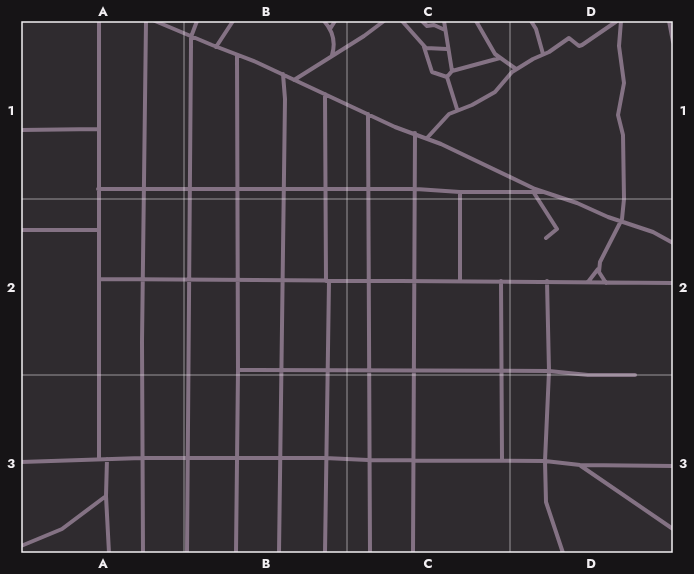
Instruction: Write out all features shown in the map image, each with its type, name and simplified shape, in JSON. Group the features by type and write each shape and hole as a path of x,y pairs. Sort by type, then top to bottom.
{"street":[{"path":"98,459 99,21"},
{"path":"143,553 142,458 146,21"},
{"path":"155,21 283,74 395,127 427,138 544,192 577,203 620,222 657,234 673,244"},
{"path":"187,553 191,37 197,21"},
{"path":"216,47 233,21"},
{"path":"324,21 330,29 335,42 332,56"},
{"path":"330,29 335,21"},
{"path":"294,80 383,21"},
{"path":"402,21 429,50 447,49"},
{"path":"422,21 427,26 434,25 445,30"},
{"path":"444,21 447,49 452,71"},
{"path":"476,21 488,45 495,54 516,69"},
{"path":"531,21 536,29 543,54"},
{"path":"427,138 448,114 457,109 472,105 495,92 508,75 533,58 543,54 569,38 580,46 617,21"},
{"path":"588,282 598,269 601,259 620,222 624,199 623,135 618,115 624,84 619,46 622,21"},
{"path":"668,21 673,42"},
{"path":"424,46 432,72 447,77"},
{"path":"236,553 238,458 237,55"},
{"path":"447,77 452,71 501,58"},
{"path":"279,553 281,459 282,190 285,99 283,74"},
{"path":"447,77 457,109"},
{"path":"325,94 328,371 325,553"},
{"path":"368,114 370,281 368,460 370,553"},
{"path":"21,130 99,129"},
{"path":"413,553 415,459 415,133"},
{"path":"98,189 416,189 460,192 544,192"},
{"path":"460,192 460,281"},
{"path":"534,193 557,229 546,238"},
{"path":"21,230 98,230"},
{"path":"598,269 606,283"},
{"path":"99,279 282,279 327,281 547,281 673,283"},
{"path":"501,281 502,460"},
{"path":"547,281 549,371 545,461 546,502 562,553"},
{"path":"238,370 370,372 549,371 588,375 635,375"},
{"path":"21,462 187,457 281,459 326,458 368,460 502,460 545,461 580,465 673,466"},
{"path":"107,459 106,496 109,553"},
{"path":"580,465 673,529"},
{"path":"21,546 62,529 106,496"}]}
